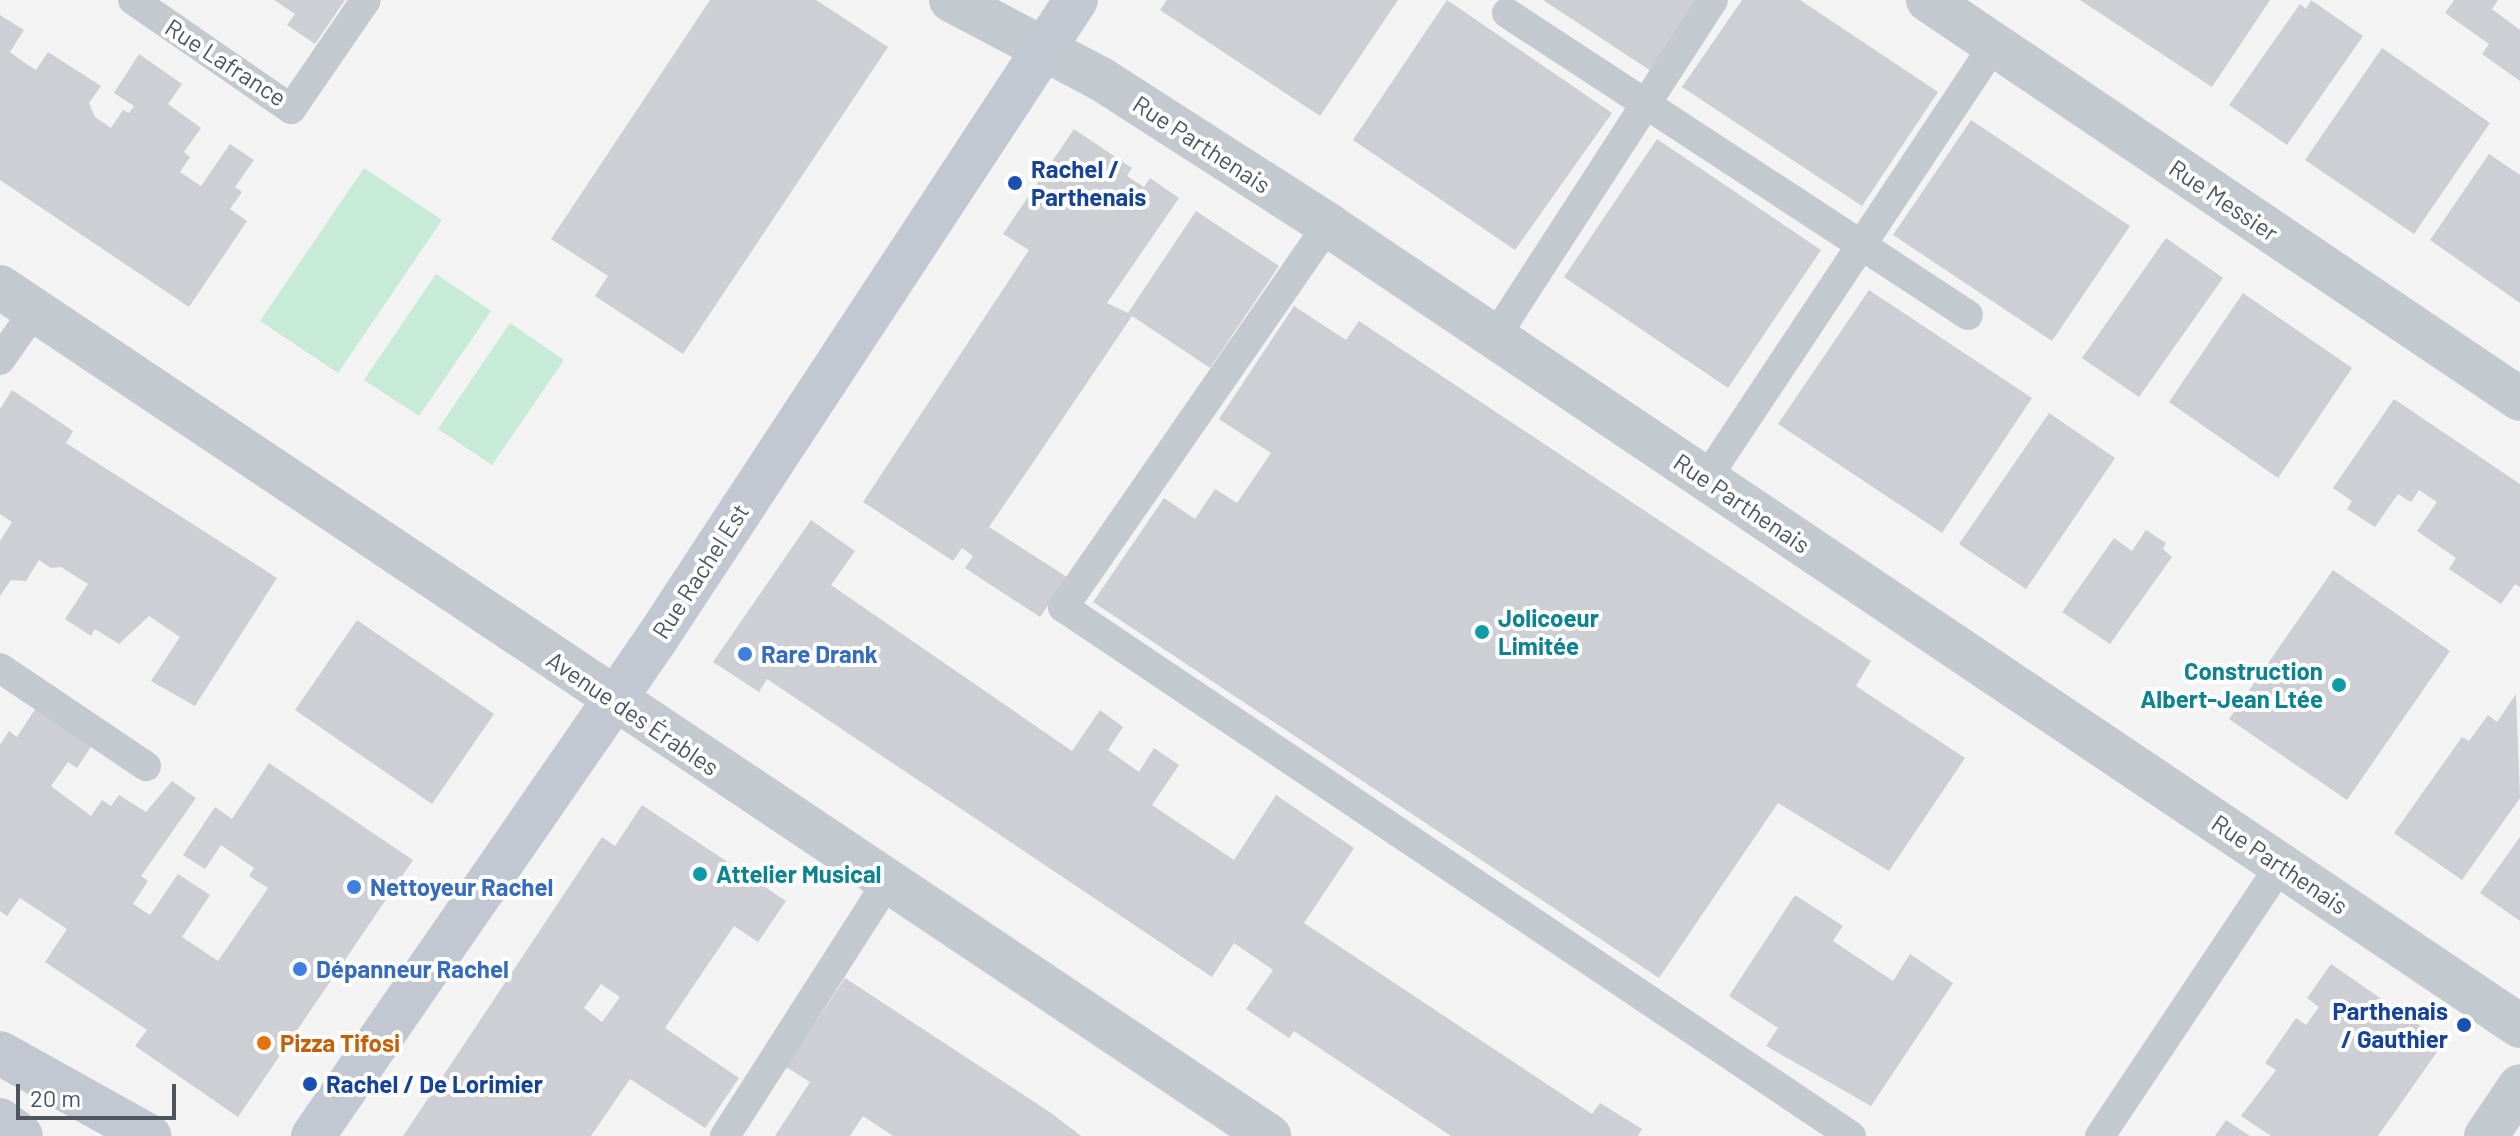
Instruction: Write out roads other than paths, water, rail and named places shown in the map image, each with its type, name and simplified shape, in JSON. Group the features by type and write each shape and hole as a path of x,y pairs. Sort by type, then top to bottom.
{"main road":[{"name":"Rue Rachel Est","path":"313,1136 613,699 1076,0"},
{"path":"0,1053 149,1136"},
{"path":"0,1120 21,1136"}],"street":[{"name":"Rue Parthenais","path":"951,0 1101,79 1328,225 2520,1026"},
{"name":"Rue Messier","path":"1928,0 2520,399"},
{"name":"Avenue des Érables","path":"18,299 1269,1136"},
{"path":"2486,1136 2520,1086"}],"lane":[{"name":"Rue Lafrance","path":"133,0 291,109 366,0"},
{"path":"1495,337 1713,0"},
{"path":"1507,13 1858,246 1968,315"},
{"path":"1706,479 1994,45"},
{"path":"1328,225 1063,607 1851,1136"},
{"path":"0,360 18,299"},
{"path":"0,668 146,766"},
{"path":"2100,1136 2281,865"},
{"path":"732,1134 888,881"}],"place":[{"name":"Rachel / Parthenais","path":"1015,183"},
{"name":"Jolicoeur Limitée","path":"1482,632"},
{"name":"Rare Drank","path":"745,654"},
{"name":"Construction Albert-Jean Ltée","path":"2339,685"},
{"name":"Attelier Musical","path":"700,874"},
{"name":"Nettoyeur Rachel","path":"354,887"},
{"name":"Dépanneur Rachel","path":"300,969"},
{"name":"Parthenais / Gauthier","path":"2464,1025"},
{"name":"Pizza Tifosi","path":"264,1043"},
{"name":"Rachel / De Lorimier","path":"310,1084"}]}
